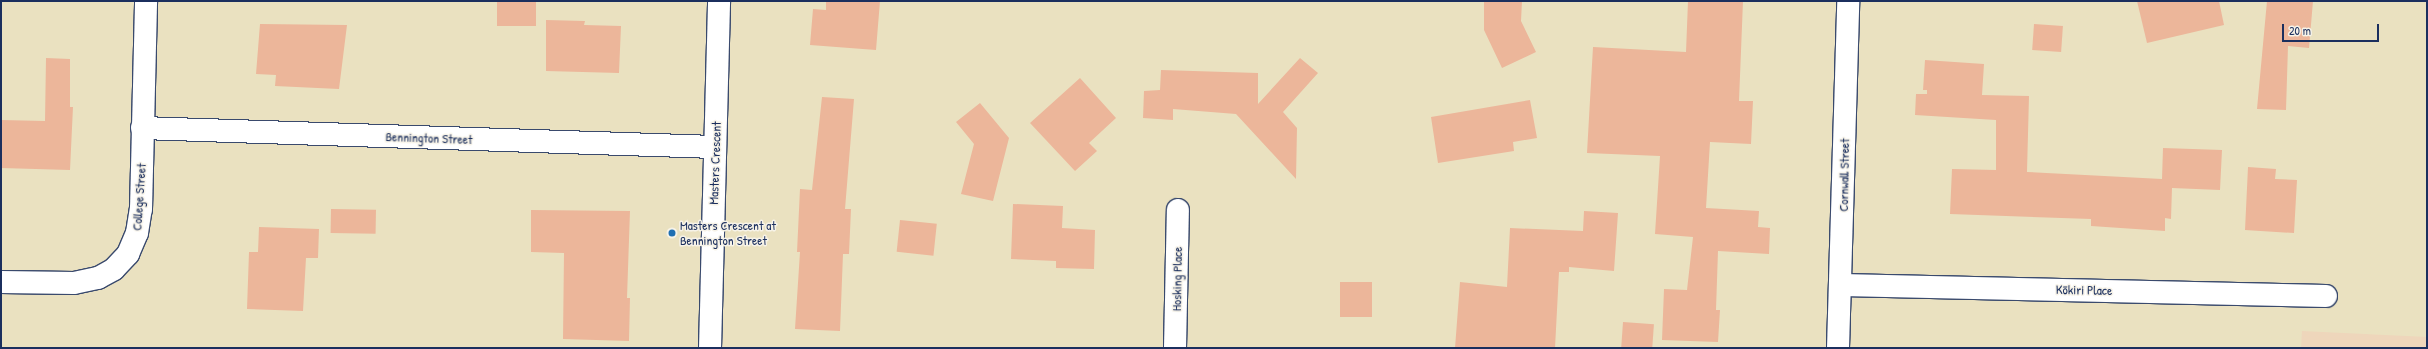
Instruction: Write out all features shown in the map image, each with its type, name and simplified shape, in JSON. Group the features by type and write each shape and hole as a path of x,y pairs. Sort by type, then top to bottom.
{"street":[{"name":"College Street","path":"1,282 74,282 98,278 114,269 128,254 137,233 140,209 146,1"},
{"name":"Masters Crescent","path":"710,348 719,1"},
{"name":"Cornwall Street","path":"1838,348 1842,284 1848,1"},
{"name":"Bennington Street","path":"142,128 715,147"},
{"name":"Hosking Place","path":"1175,348 1178,210"},
{"name":"Kōkiri Place","path":"1842,284 2326,296"}],"shaded area":[{"path":"2302,331 2427,337 2427,348 2301,348"}],"building":[{"path":"497,1 536,1 536,26 497,26"},
{"path":"826,1 880,1 876,50 810,45 813,9 826,10"},
{"path":"1484,1 1522,1 1521,21 1536,52 1502,68 1484,30"},
{"path":"1688,1 1743,1 1739,101 1753,101 1751,144 1710,142 1706,208 1759,211 1758,227 1770,228 1769,254 1718,251 1716,310 1720,310 1718,342 1662,340 1664,289 1687,290 1693,237 1655,234 1660,156 1587,153 1593,47 1686,52"},
{"path":"2137,1 2219,1 2224,25 2147,43"},
{"path":"2267,1 2313,1 2309,48 2288,46 2286,110 2257,109"},
{"path":"546,20 585,21 584,25 621,26 619,73 546,71"},
{"path":"260,24 347,25 339,89 275,86 276,75 256,74"},
{"path":"2034,24 2063,26 2061,52 2032,50"},
{"path":"46,58 70,59 70,107 73,107 70,170 1,168 1,120 45,121"},
{"path":"1300,58 1318,73 1283,112 1297,128 1296,179 1236,114 1173,109 1173,120 1143,118 1144,91 1160,90 1161,70 1258,73 1258,104"},
{"path":"1925,60 1984,64 1982,95 2029,96 2027,172 2162,179 2163,148 2222,150 2220,190 2172,188 2171,219 2165,218 2165,231 2091,226 2091,219 1950,214 1952,169 1996,170 1996,120 1915,115 1916,94 1927,94 1927,90 1923,90"},
{"path":"1080,78 1116,118 1089,143 1097,151 1075,171 1030,123"},
{"path":"822,97 854,99 845,209 851,209 849,254 843,254 840,331 795,329 800,252 797,252 800,189 812,190"},
{"path":"1530,100 1537,138 1513,142 1514,151 1438,163 1431,117"},
{"path":"980,103 1009,138 993,201 961,194 974,144 956,122"},
{"path":"2248,167 2276,169 2275,179 2297,180 2294,233 2245,230"},
{"path":"1013,204 1063,206 1062,228 1095,230 1094,269 1056,268 1056,261 1011,259"},
{"path":"331,209 376,210 376,234 331,233"},
{"path":"531,210 630,211 627,298 630,298 629,341 563,339 564,253 531,252"},
{"path":"1584,211 1618,213 1614,271 1569,267 1569,272 1559,272 1555,348 1455,348 1460,282 1507,287 1510,228 1583,231"},
{"path":"900,220 937,224 933,256 897,252"},
{"path":"259,227 319,229 318,258 306,258 303,311 247,309 249,252 258,252"},
{"path":"1340,282 1372,282 1372,317 1340,317"},
{"path":"1623,322 1654,324 1652,348 1621,348"}],"place":[{"name":"Masters Crescent at Bennington Street","path":"672,233"}]}
